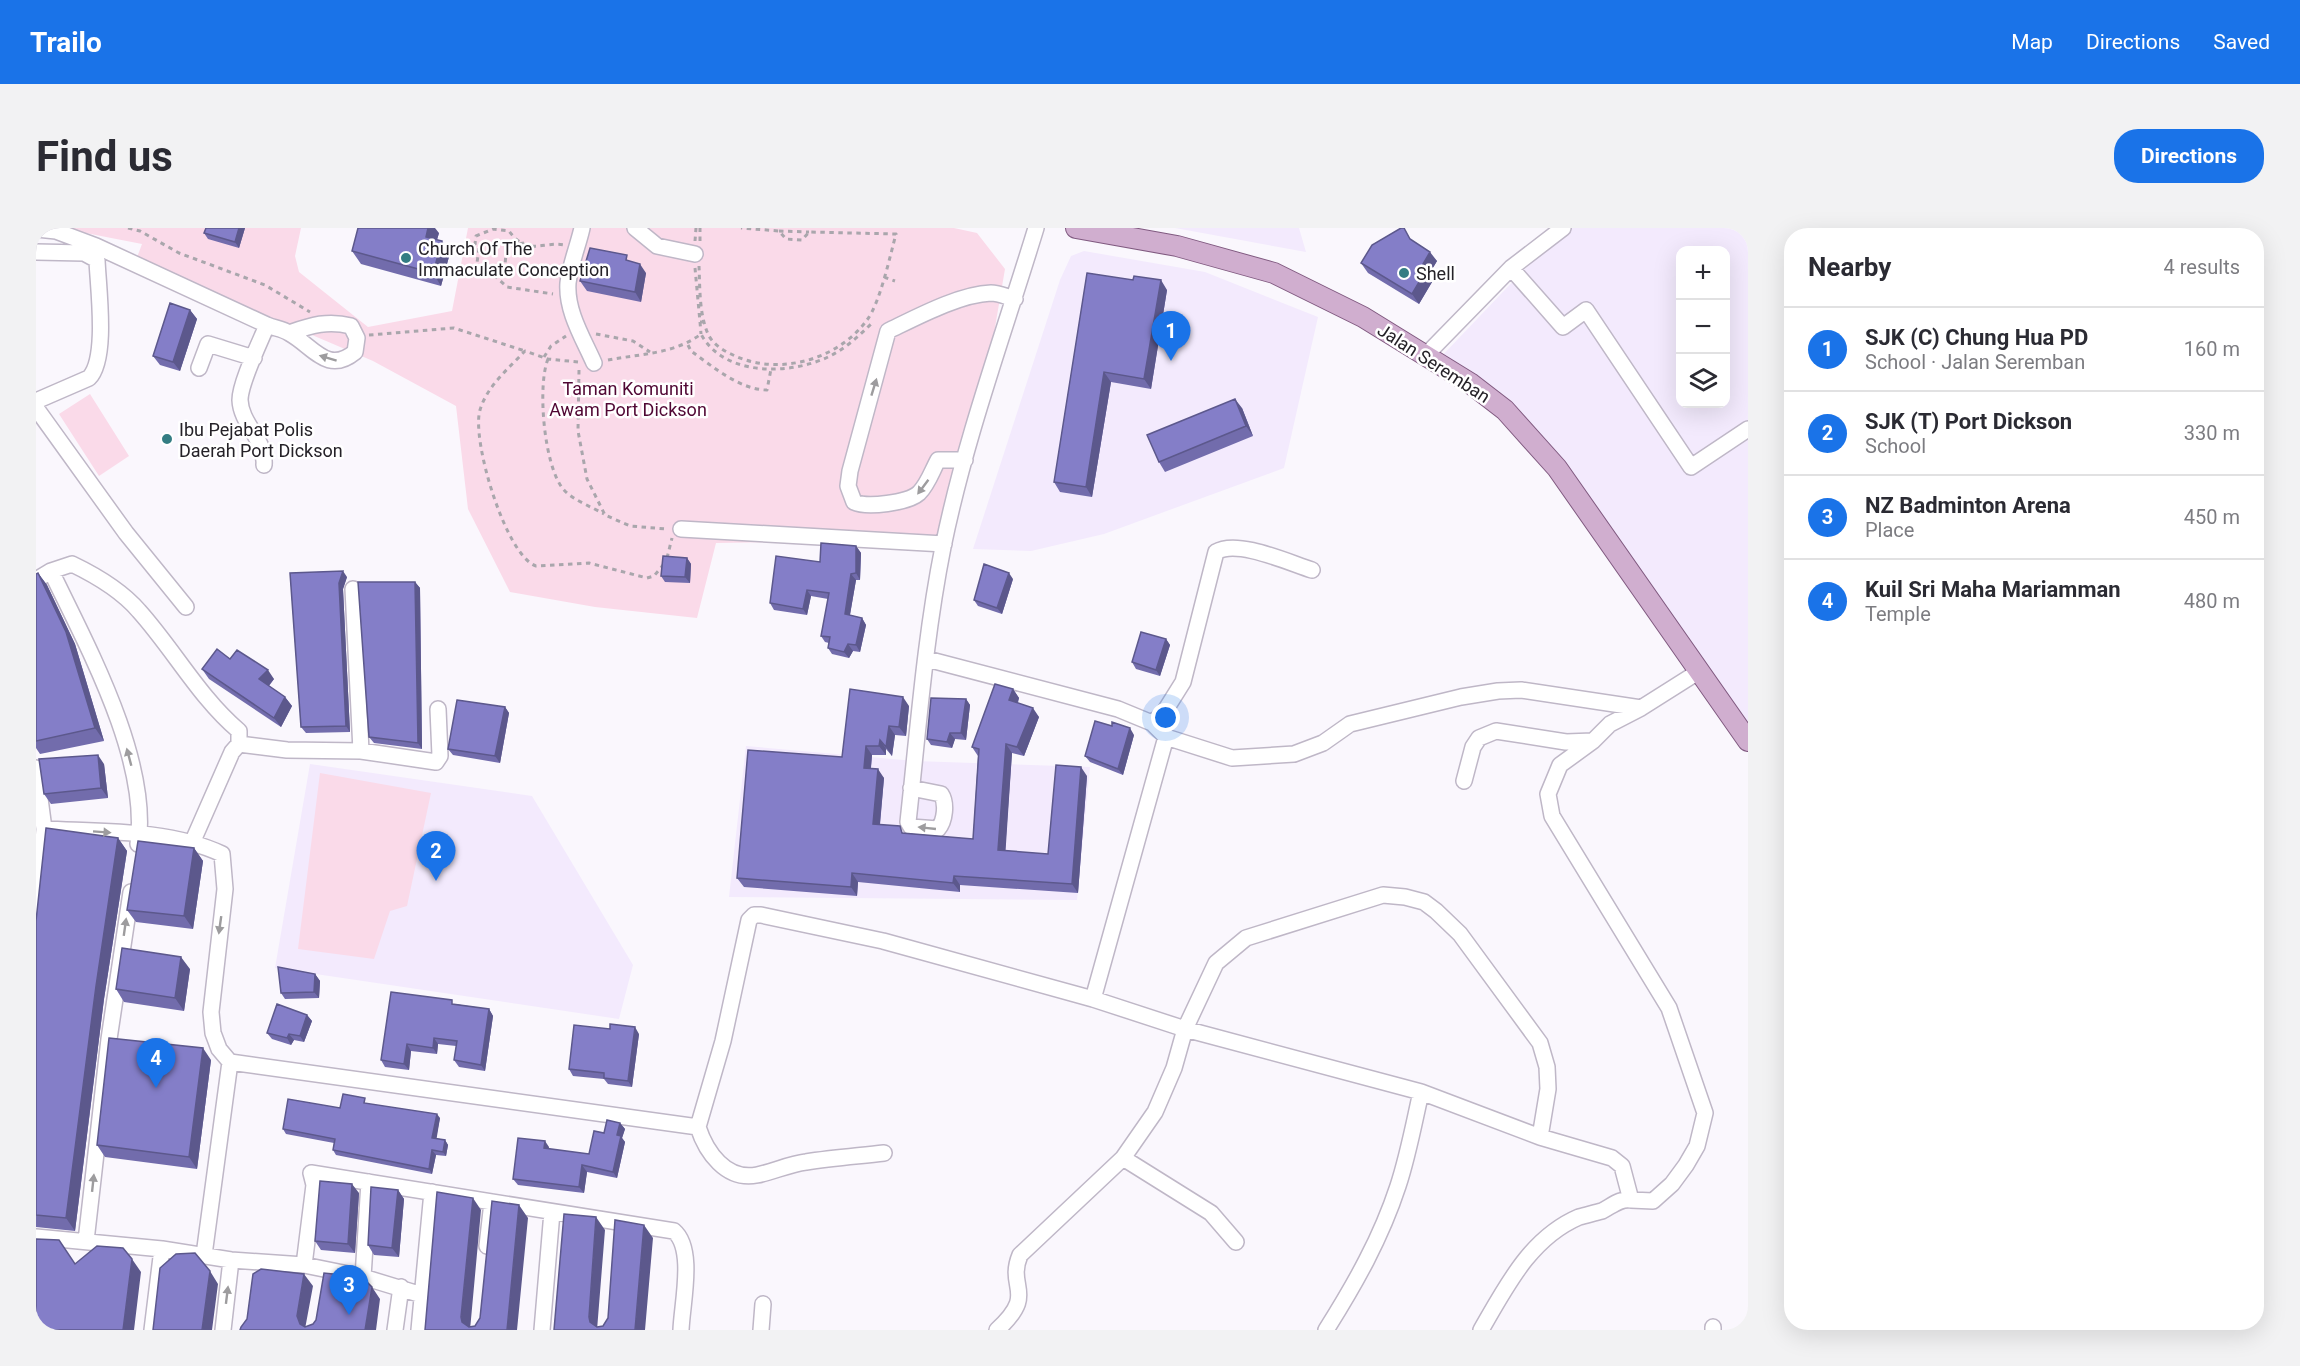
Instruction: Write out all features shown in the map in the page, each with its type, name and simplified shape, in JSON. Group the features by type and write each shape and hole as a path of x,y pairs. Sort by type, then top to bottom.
{"main road":[{"name":"Jalan Seremban","path":"1076,228 1177,246 1274,273 1363,317 1470,383 1504,411 1541,448 1600,527 1698,672 1748,741"}],"street":[{"path":"582,228 568,282 570,309 587,362"},
{"path":"635,228 657,246 697,260"},
{"path":"911,788 944,544 965,460 1036,228"},
{"path":"1426,355 1512,268 1563,228"},
{"path":"36,229 56,231 96,246 267,325 290,333 319,356 334,362 345,360 355,352 357,338 351,326 317,323 290,333"},
{"path":"36,252 84,253 97,260 100,346 95,372 89,378 36,400"},
{"path":"1512,268 1563,327 1586,310 1691,467 1748,429"},
{"path":"965,460 938,460 927,483 916,495 887,503 865,507 854,502 848,486 856,446 888,331 926,313 979,295 993,293 1015,298"},
{"path":"264,465 261,442 243,412 240,399 267,325"},
{"path":"199,368 208,344 254,358"},
{"path":"36,408 126,533 186,607"},
{"path":"681,529 944,544"},
{"path":"1152,723 1163,714 1183,682 1216,552 1225,546 1248,550 1312,570"},
{"path":"36,580 51,571 72,564 110,584 139,610 197,688 239,730 239,744 232,752 192,843"},
{"path":"51,571 102,678 126,747 141,823 136,857"},
{"path":"353,589 361,751"},
{"path":"927,659 1118,709 1152,723 1166,737 1232,758 1294,754 1323,743 1350,724 1461,697 1521,690 1641,708"},
{"path":"1481,1330 1529,1253 1545,1238 1578,1218 1624,1199 1653,1201 1672,1184 1697,1146 1705,1113 1669,1008 1552,816 1548,794 1560,765 1593,741 1610,724 1641,708 1698,672"},
{"path":"239,744 287,750 361,751 436,762 440,756 438,710"},
{"path":"1464,781 1473,747 1479,738 1496,731 1566,742 1593,741"},
{"path":"1093,999 1166,737"},
{"path":"36,768 44,829 36,925"},
{"path":"44,829 139,835 192,843 222,854 225,889 211,1012 213,1049 230,1062 698,1127"},
{"path":"86,1241 114,1040 132,880"},
{"path":"997,1330 1012,1316 1018,1304 1020,1292 1016,1265 1020,1255 1122,1158 1155,1112 1174,1068 1185,1029 1216,963 1246,938 1383,895 1424,902 1460,934 1540,1043 1547,1067 1548,1089 1540,1137"},
{"path":"884,1153 803,1162 754,1176 735,1173 724,1168 704,1146 698,1127 723,1041 749,920 753,915 883,940 1093,999 1185,1029 1421,1092 1540,1137 1612,1158 1622,1166 1631,1200"},
{"path":"204,1255 230,1062"},
{"path":"1326,1330 1352,1289 1378,1239 1398,1186 1421,1092"},
{"path":"1122,1158 1211,1213 1236,1242"},
{"path":"304,1265 314,1185 311,1173 552,1212 615,1227 674,1231 682,1238 686,1251 681,1330"},
{"path":"363,1276 369,1182"},
{"path":"419,1330 432,1192"},
{"path":"486,1260 492,1202"},
{"path":"542,1330 552,1212"},
{"path":"36,1237 162,1249 231,1260 254,1268 304,1265 363,1276 422,1295"},
{"path":"152,1330 162,1249"},
{"path":"223,1330 231,1260"},
{"path":"322,1289 326,1269"},
{"path":"395,1330 400,1287"},
{"path":"761,1330 764,1304"}],"path":[{"path":"128,228 141,231 179,253 265,285 326,323"},
{"path":"697,260 702,322 708,335 724,351 748,362 784,366 800,363 842,344 869,318 896,234 741,228"},
{"path":"570,298 542,291 507,287 477,263 479,248 475,244 476,236 501,229 510,231 515,239 533,248 564,244 576,253"},
{"path":"779,231 786,239 802,240 808,232"},
{"path":"494,275 505,266 506,252 513,245 524,243"},
{"path":"697,260 701,334 708,346 736,363 788,370 828,357 853,341 872,323"},
{"path":"884,277 895,281"},
{"path":"357,338 380,332 454,328 548,359 587,362 688,345 701,334"},
{"path":"588,333 633,341 650,352"},
{"path":"544,357 558,340 570,334"},
{"path":"708,346 714,343"},
{"path":"688,345 690,351 732,380 760,390 767,390 771,369"},
{"path":"525,351 495,384 480,411 480,442 495,500 517,550 524,559 536,566 589,563 647,578 654,576 666,562 670,551 671,529 630,526 605,515 565,491 557,479 542,408 544,369 548,359"},
{"path":"587,362 578,431 587,479 605,515"},
{"path":"659,569 667,572"}],"shaded area":[{"path":"1175,228 1299,228 1306,252"},
{"path":"1564,228 1748,228 1748,739 1557,468 1437,361"},
{"path":"1084,251 1205,272 1318,317 1284,468 1104,534 1031,551 973,549 1060,280 1071,256"},
{"path":"746,746 915,761 1090,767 1077,900 729,897"},
{"path":"310,764 532,796 633,965 619,1019 275,968"}],"green space":[{"name":"Taman Komuniti Awam Port Dickson","path":"60,228 301,228 295,256 299,272 368,327 452,311 468,228 954,228 977,233 1005,269 993,339 939,539 716,543 697,618 595,607 510,592 468,509 456,406 373,361 136,260 142,244"},
{"path":"90,394 129,456 99,476 59,414"},
{"path":"320,773 431,793 407,906 390,911 374,959 298,949"}],"building":[{"path":"206,228 239,228 235,242 204,233"},
{"name":"Church Of The Immaculate Conception","path":"358,228 428,228 426,237 442,241 433,273 352,251"},
{"path":"1404,228 1410,239 1430,252 1423,264 1428,267 1412,294 1361,263 1372,245"},
{"path":"590,248 627,255 626,260 640,264 635,292 580,281"},
{"path":"1087,273 1133,280 1134,276 1161,280 1144,379 1104,372 1086,487 1054,482"},
{"path":"170,303 190,310 173,362 153,356"},
{"path":"1235,399 1246,426 1159,462 1147,435"},
{"path":"821,543 856,546 856,573 851,574 845,614 862,618 856,645 848,644 844,652 828,648 830,637 821,636 829,593 807,590 803,609 770,603 776,556 820,562"},
{"path":"663,556 687,558 685,577 661,576"},
{"path":"984,564 1009,573 997,608 974,600"},
{"path":"343,571 339,583 346,726 301,727 290,573"},
{"path":"38,573 66,632 95,728 36,741 36,574"},
{"path":"358,582 415,582 418,743 369,737"},
{"path":"1141,632 1166,639 1156,670 1132,662"},
{"path":"217,649 230,659 237,650 268,670 259,679 285,697 274,718 202,669"},
{"path":"995,684 1013,689 1009,700 1033,708 1017,747 1006,744 998,850 1048,854 1056,765 1081,767 1072,884 954,876 953,883 852,873 851,887 737,878 748,750 842,757 850,689 903,697 899,727 889,726 886,747 880,740 879,746 866,746 864,768 878,769 873,824 900,826 902,833 973,839 979,749 972,747"},
{"path":"931,698 966,699 961,733 950,733 947,742 927,739"},
{"path":"457,700 505,707 495,756 448,749"},
{"path":"1095,721 1112,726 1112,722 1130,728 1118,769 1085,756"},
{"path":"98,755 101,788 44,794 39,759"},
{"path":"46,828 118,838 66,1218 36,1215 36,921"},
{"path":"138,841 194,848 184,916 127,910"},
{"path":"122,948 181,957 175,998 116,989"},
{"path":"278,967 315,974 314,992 281,993"},
{"path":"391,992 452,1000 452,1004 489,1009 481,1065 454,1060 457,1041 434,1038 433,1048 407,1044 404,1064 381,1060"},
{"path":"277,1004 307,1015 300,1036 289,1034 287,1038 267,1033"},
{"path":"610,1024 635,1027 628,1081 604,1078 604,1073 569,1069 574,1025 610,1029"},
{"path":"109,1038 203,1048 189,1157 97,1145"},
{"path":"343,1094 365,1098 364,1103 437,1114 432,1138 445,1140 443,1152 432,1150 429,1169 333,1150 335,1139 283,1129 288,1099 340,1108"},
{"path":"607,1120 620,1123 617,1135 621,1136 613,1172 582,1165 579,1187 513,1179 518,1138 545,1141 544,1148 589,1154 594,1131 604,1133"},
{"path":"320,1181 352,1184 348,1244 315,1241"},
{"path":"371,1187 398,1190 392,1248 368,1245"},
{"path":"437,1192 473,1198 461,1317 462,1322 469,1327 475,1326 480,1318 492,1201 519,1205 507,1330 425,1330"},
{"path":"564,1214 596,1217 589,1317 590,1322 597,1327 603,1326 608,1318 615,1220 644,1225 635,1330 554,1330"},
{"path":"36,1239 59,1240 75,1264 97,1246 123,1248 132,1259 123,1330 36,1330"},
{"path":"195,1253 210,1271 202,1330 153,1330 160,1268 176,1254"},
{"path":"261,1269 304,1274 297,1316 300,1324 305,1327 316,1320 324,1273 362,1277 372,1287 365,1330 240,1330 247,1319 253,1274"}],"place":[{"name":"Church Of The Immaculate Conception","path":"406,258"},
{"name":"Shell","path":"1404,273"},
{"name":"SJK (C) Chung Hua PD","path":"1171,361"},
{"name":"Ibu Pejabat Polis Daerah Port Dickson","path":"167,439"},
{"name":"SJK (T) Port Dickson","path":"436,881"},
{"name":"Kuil Sri Maha Mariamman","path":"156,1088"},
{"name":"NZ Badminton Arena","path":"349,1315"}]}
